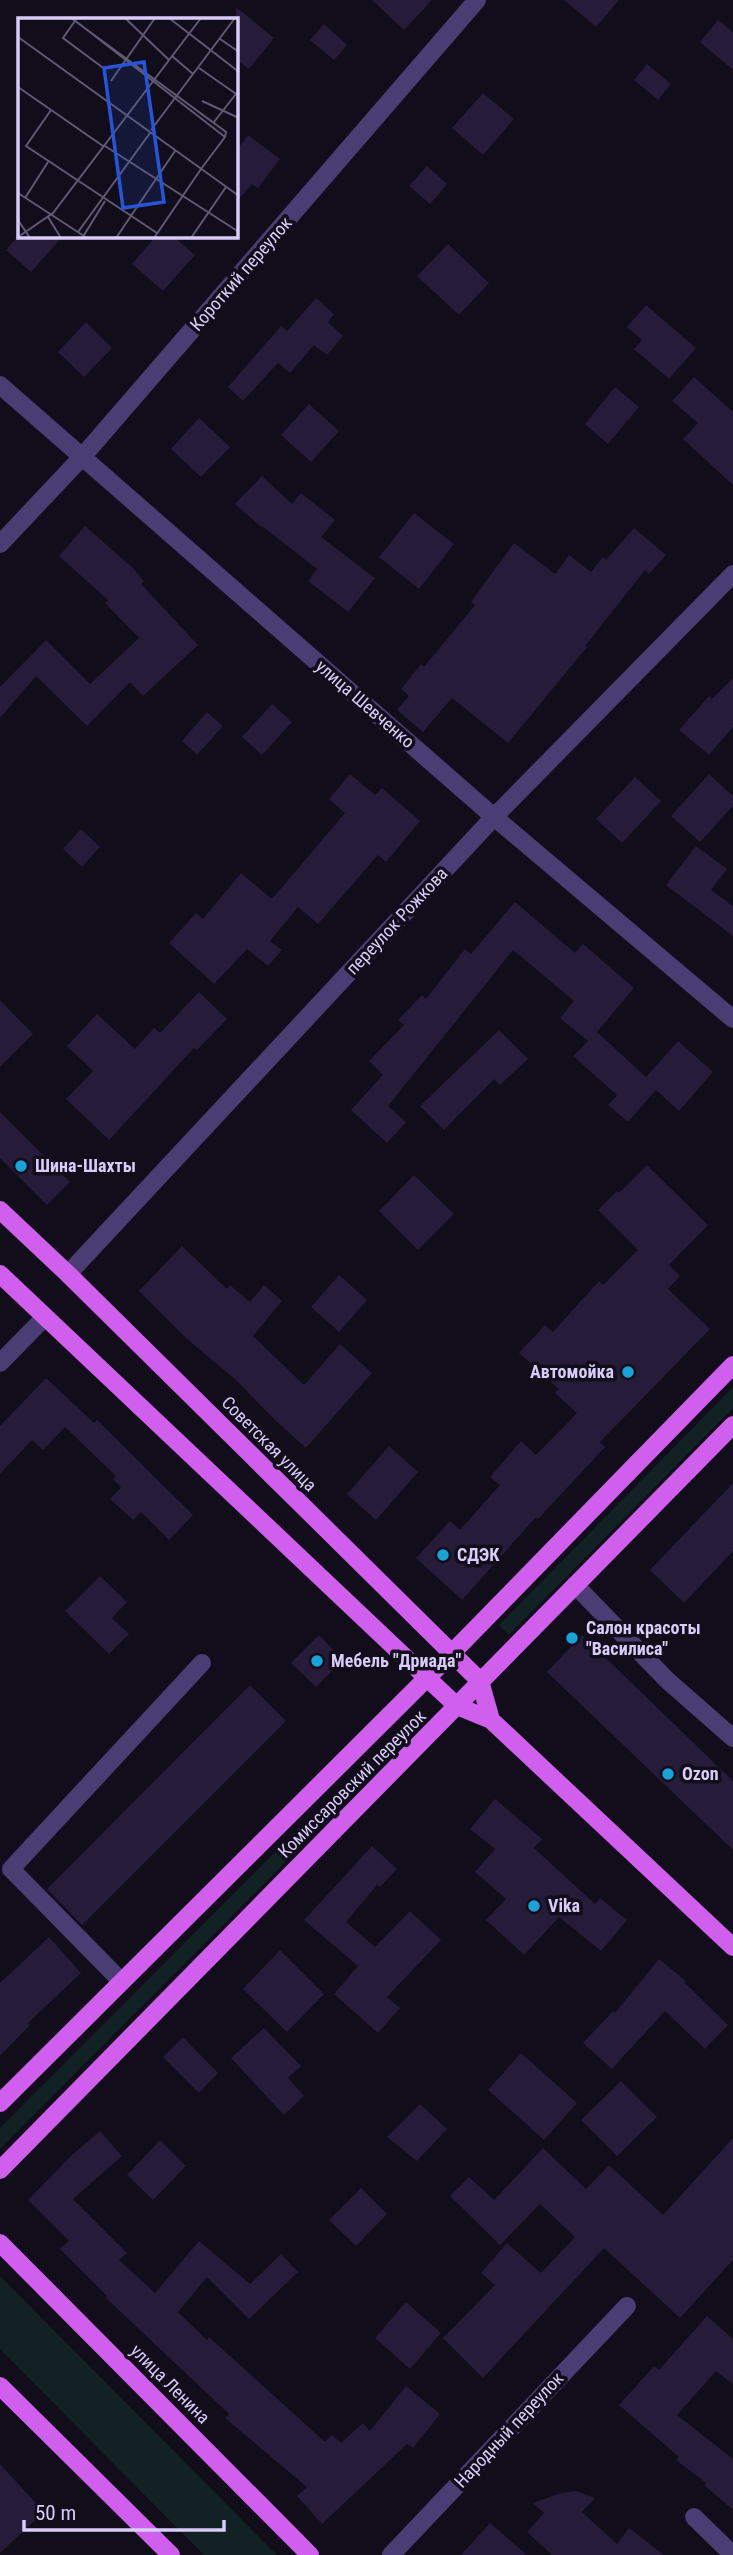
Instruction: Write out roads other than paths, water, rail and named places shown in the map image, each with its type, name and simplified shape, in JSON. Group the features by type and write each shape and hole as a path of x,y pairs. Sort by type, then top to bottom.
{"main road":[{"name":"Советская улица","path":"0,1210 480,1681 492,1720"},
{"name":"Советская улица","path":"0,1274 457,1706 492,1720 733,1947"},
{"name":"Комиссаровский переулок","path":"0,2102 451,1654 733,1365"},
{"name":"Комиссаровский переулок","path":"0,2170 733,1425"},
{"name":"улица Ленина","path":"0,2243 310,2555"},
{"path":"0,2386 171,2555"}],"street":[{"name":"Короткий переулок","path":"0,544 83,456 477,0"},
{"name":"улица Шевченко","path":"0,385 494,817 733,1019"},
{"name":"переулок Рожкова","path":"68,1274 494,817 733,574"},
{"path":"0,1363 45,1317"},
{"path":"575,1586 667,1680 733,1738"},
{"path":"121,1981 11,1869 202,1663"},
{"name":"Народный переулок","path":"391,2555 626,2306"},
{"path":"694,2517 733,2555"}],"place":[{"name":"Шина-Шахты","path":"21,1166"},
{"name":"Автомойка","path":"628,1372"},
{"name":"СДЭК","path":"443,1555"},
{"name":"Салон красоты \"Василиса\"","path":"572,1638"},
{"name":"Мебель \"Дриада\"","path":"317,1661"},
{"name":"Ozon","path":"668,1774"},
{"name":"Vika","path":"534,1906"}]}
